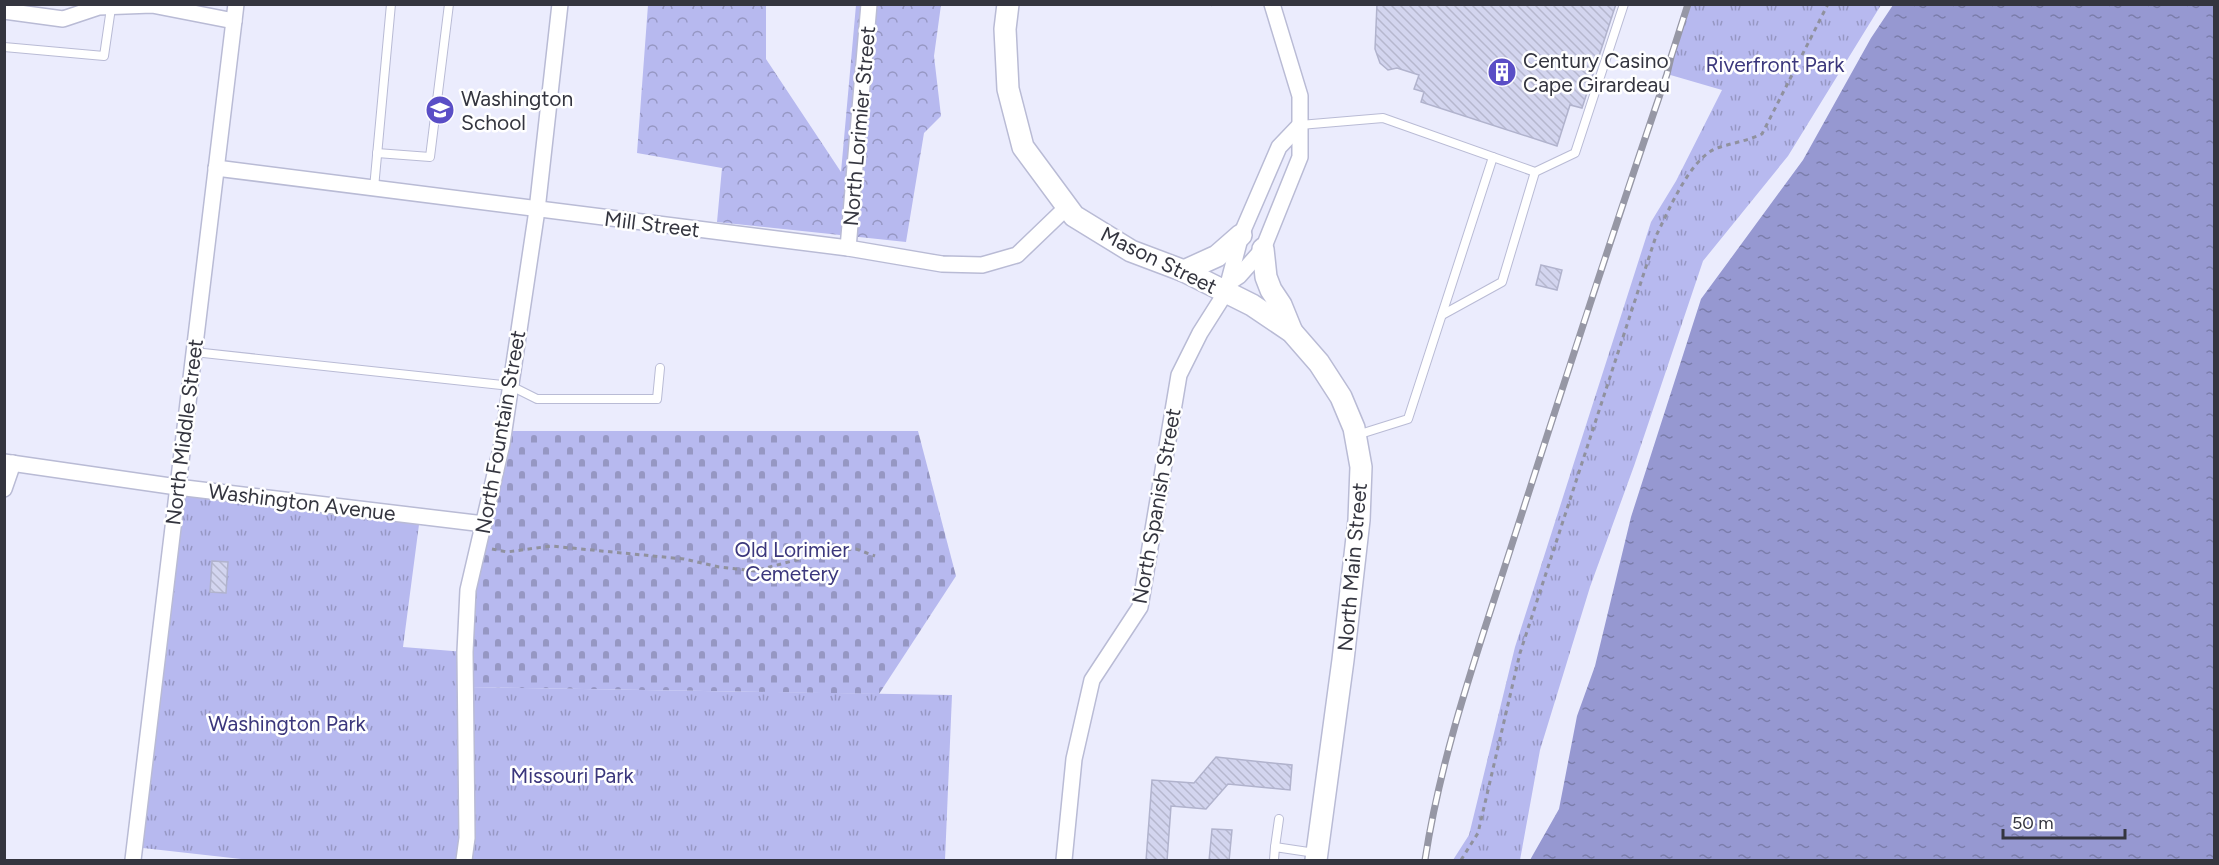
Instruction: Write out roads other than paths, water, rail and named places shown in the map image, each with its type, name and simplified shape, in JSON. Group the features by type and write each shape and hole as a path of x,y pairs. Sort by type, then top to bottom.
{"main road":[{"name":"Mason Street","path":"1008,4 1005,29 1008,89 1023,147 1067,207 1074,216 1131,251 1228,287"},
{"path":"1184,271 1217,256 1241,235"},
{"path":"1263,249 1266,277 1292,332"},
{"name":"North Main Street","path":"1228,287 1292,332 1319,363 1341,397 1356,436 1361,467 1359,519 1343,660 1316,857"}],"street":[{"name":"North Middle Street","path":"133,861 236,4"},
{"name":"North Fountain Street","path":"464,861 467,837 466,632 468,590 502,444 537,210 560,4"},
{"name":"North Lorimier Street","path":"848,248 869,4"},
{"path":"1228,287 1263,249 1300,157 1300,96 1272,4"},
{"path":"4,11 63,19 99,7 152,5 234,21"},
{"path":"1228,287 1241,235 1279,147 1300,125"},
{"name":"Mill Street","path":"216,168 848,248 942,264 982,266 1017,255 1067,207"},
{"name":"North Spanish Street","path":"1064,861 1074,759 1092,680 1140,607 1179,375 1200,333 1228,287"},
{"name":"Washington Avenue","path":"4,489 9,462 177,487 484,524"}],"lane":[{"path":"374,189 391,4"},
{"path":"377,153 430,157 449,4"},
{"path":"1300,125 1383,118 1535,172 1575,153 1624,4"},
{"path":"4,47 104,56 111,8"},
{"path":"1356,436 1408,419 1493,157"},
{"path":"1442,315 1502,282 1535,172"},
{"path":"194,352 511,386 537,399 657,399 660,368"},
{"path":"1274,861 1279,819"},
{"path":"1275,847 1316,857"}],"water":[{"path":"1893,5 2214,5 2214,860 1530,860 1559,809 1577,716 1595,666 1631,517 1701,299 1803,160 1871,38"}],"railway":[{"path":"1425,860 1441,778 1463,698 1688,4"}],"place":[{"name":"Century Casino Cape Girardeau","path":"1502,72"},
{"name":"Washington School","path":"440,110"}],"park label":[{"name":"Riverfront Park","path":"1775,64"},
{"name":"Old Lorimier Cemetery","path":"792,561"},
{"name":"Washington Park","path":"287,723"},
{"name":"Missouri Park","path":"572,775"}]}
